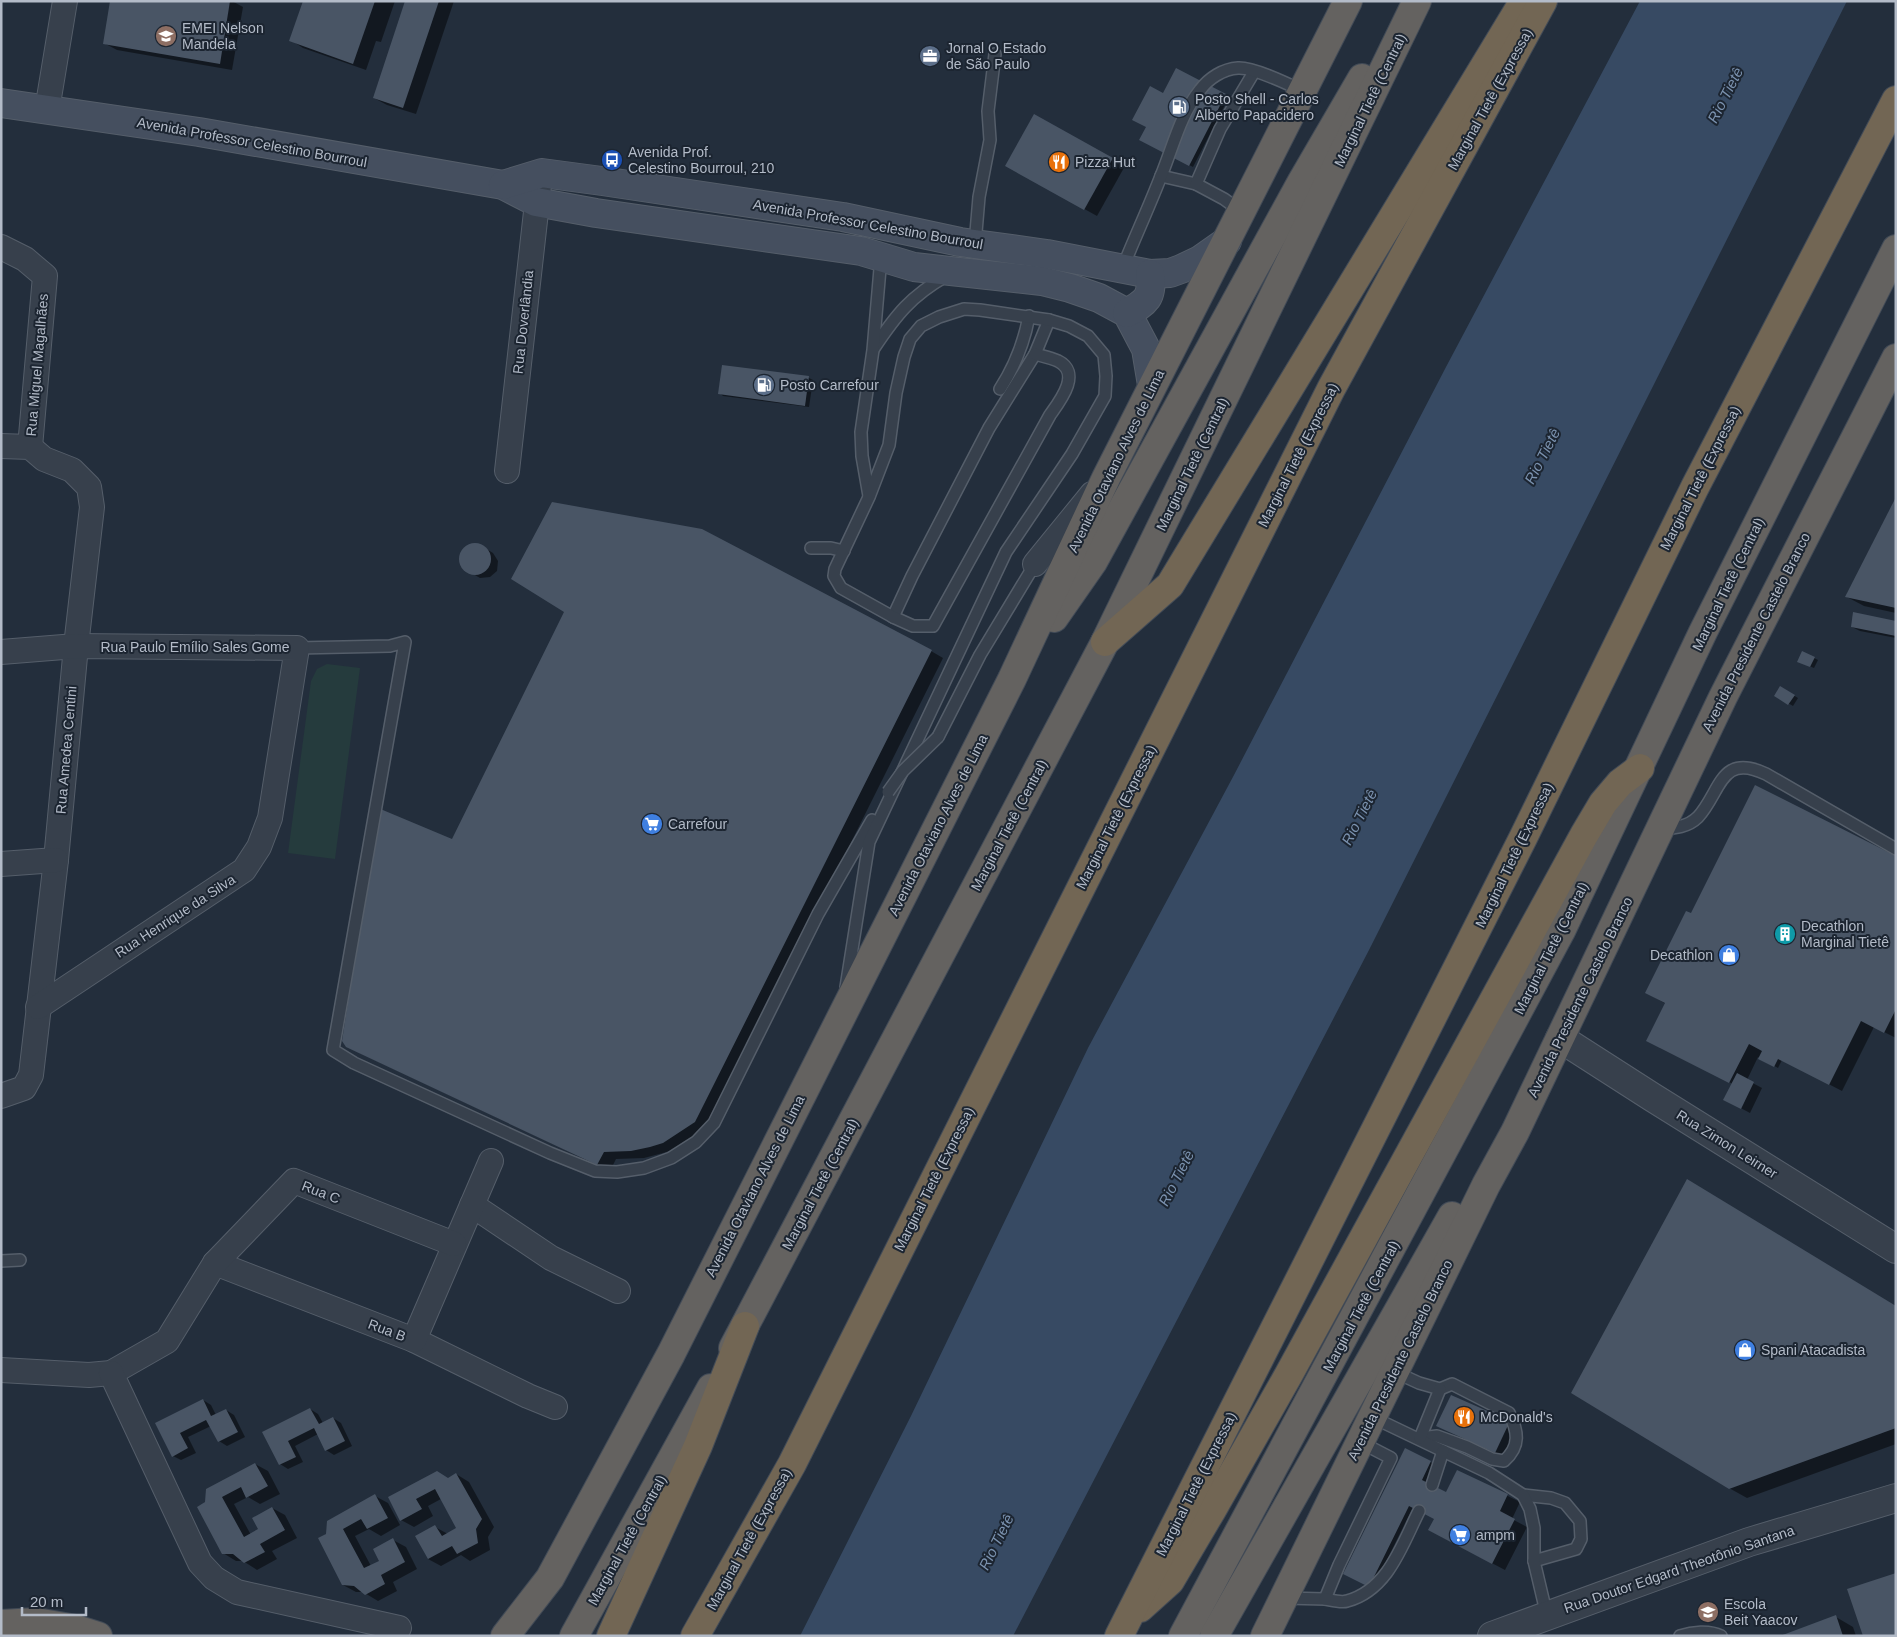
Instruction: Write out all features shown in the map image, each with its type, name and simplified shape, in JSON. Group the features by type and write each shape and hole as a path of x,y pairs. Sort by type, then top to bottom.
{"highway":[{"name":"Avenida Otaviano Alves de Lima","path":"505,1636 550,1578 670,1354 1012,679 1106,478 1152,385 1304,91 1348,1"},
{"path":"1012,679 1093,562 1302,181 1369,66 1411,1"},
{"name":"Marginal Tietê (Central)","path":"574,1636 745,1326 1105,642 1417,1"},
{"path":"1105,642 1170,585 1524,1"},
{"name":"Marginal Tietê (Expressa)","path":"695,1636 792,1464 1331,389 1543,1"},
{"name":"Marginal Tietê (Expressa)","path":"1123,1627 1523,838 1695,487 1896,100"},
{"name":"Marginal Tietê (Central)","path":"1183,1636 1561,931 1703,632 1896,249"},
{"name":"Avenida Presidente Castelo Branco","path":"1265,1636 1486,1185 1515,1132 1727,688 1896,358"},
{"path":"1123,1627 1170,1581 1289,1374 1584,836 1604,803 1620,783 1640,768"},
{"path":"1214,1636 1479,1164 1515,1132"},
{"path":"611,1636 698,1446 745,1326"},
{"path":"518,1636 550,1578"},
{"path":"1,1624 36,1622 76,1629 98,1636"}],"main road":[{"name":"Avenida Professor Celestino Bourroul","path":"1,103 208,133 502,185 536,202 596,213 861,251 932,269 1042,282 1070,288 1099,298 1127,313"},
{"name":"Avenida Professor Celestino Bourroul","path":"502,185 542,173 602,181 842,218 967,243 1150,274 1170,273 1181,269 1200,260 1227,241"},
{"path":"842,218 881,257"},
{"path":"891,227 898,246 932,269"},
{"path":"932,269 926,259 928,252 940,243 967,243"},
{"path":"1150,274 1152,288 1150,296 1141,305 1127,313 1146,349 1152,385"}],"street":[{"path":"47,110 64,1"},
{"name":"Rua Doverlândia","path":"507,471 536,202 542,173"},
{"name":"Rua Miguel Magalhães","path":"1,247 25,260 45,276 30,447"},
{"path":"1,446 30,447"},
{"name":"Rua Amedea Centini","path":"1,1096 24,1088 31,1075 56,860 76,646 92,507 88,487 72,470 44,460 30,447"},
{"path":"1035,564 1106,478"},
{"name":"Rua Paulo Emílio Sales Gome","path":"1,652 76,646 296,648"},
{"name":"Rua Henrique da Silva","path":"38,1007 244,870 260,847 270,818 296,648"},
{"path":"1,864 56,860"},
{"name":"Rua Zimon Leirner","path":"1560,1038 1896,1249"},
{"path":"414,1340 491,1161"},
{"name":"Rua C","path":"215,1263 294,1181 454,1244"},
{"path":"472,1204 552,1258 618,1291"},
{"path":"1,1370 89,1375 111,1373 167,1341 215,1263"},
{"name":"Rua B","path":"215,1263 414,1340 528,1396 555,1407"},
{"path":"111,1373 200,1563 214,1578 237,1592 399,1628"},
{"name":"Rua Doutor Edgard Theotônio Santana","path":"1492,1636 1749,1542 1896,1498"}],"lane":[{"path":"967,243 990,140 988,111 995,54"},
{"path":"1123,268 1181,122 1200,90 1214,76 1223,71 1240,68 1304,91"},
{"path":"1196,184 1220,129 1254,72"},
{"path":"1161,176 1196,184 1224,199 1242,212"},
{"path":"869,497 862,456 861,432 873,350 881,257"},
{"path":"873,350 902,308 930,285 932,269"},
{"path":"841,1018 869,842 1006,552 1072,454 1105,396 1104,355 1088,336 1070,326 1049,320 980,310 964,310 939,317 921,326 910,339 904,357 896,392 889,445 869,497 835,569 834,576 841,588 913,626 933,626 1067,389 1069,375 1066,368 1058,362 1035,354"},
{"path":"1000,389 1012,371 1021,348 1029,316"},
{"path":"893,617 981,444 1035,354 1049,320"},
{"path":"811,548 831,548 844,551"},
{"name":"Rua Paulo Emílio Sales Gome","path":"296,648 390,646 405,642 334,1050 354,1063 550,1153 596,1171 617,1172 644,1168 671,1158 696,1142 714,1123 818,914 888,792 903,772 938,736 980,655 1035,564"},
{"path":"1660,829 1687,825 1698,817 1721,780 1735,769 1746,767 1766,774 1896,849"},
{"path":"1,1261 20,1260"},
{"path":"1395,1372 1440,1389 1452,1384 1510,1412 1517,1429 1517,1438 1510,1456 1504,1461 1492,1460 1437,1436 1420,1438"},
{"path":"1420,1438 1440,1389"},
{"path":"1372,1417 1420,1438 1489,1473 1524,1495 1551,1498 1565,1503 1580,1521 1581,1539 1576,1549 1534,1561"},
{"path":"1325,1599 1338,1565 1395,1460 1360,1442"},
{"path":"1430,1478 1443,1451"},
{"path":"1524,1495 1530,1509 1534,1528 1534,1561 1547,1616"},
{"path":"1284,1598 1325,1599 1346,1602 1372,1590 1388,1572 1419,1511"},
{"path":"1680,1636 1705,1632 1716,1633 1721,1636"}],"green space":[{"path":"327,664 360,668 335,859 288,853 311,681 317,669"}],"water":[{"name":"Rio Tietê","path":"1640,1 1847,1 1369,950 1013,1636 800,1636 911,1416 1088,1048 1234,775 1446,367"}],"building":[{"path":"110,1 230,1 220,64 103,44"},
{"path":"303,1 375,1 353,64 289,41"},
{"path":"405,1 439,1 403,108 373,98"},
{"name":"Posto Shell - Carlos Alberto Papacidero","path":"1176,68 1226,94 1189,166 1139,140 1146,127 1132,120 1150,86 1163,93"},
{"name":"Pizza Hut","path":"1034,114 1113,158 1084,210 1005,166"},
{"name":"Posto Carrefour","path":"722,365 809,376 805,406 718,394"},
{"path":"1896,497 1896,608 1845,597"},
{"name":"Carrefour","path":"552,502 702,529 932,650 695,1122 663,1143 631,1151 604,1152 597,1165 346,1047 342,1041 378,808 452,839 564,612 511,579"},
{"path":"475,543 486,548 491,559 486,570 475,575 464,570 459,559 464,548"},
{"path":"1853,612 1896,621 1896,636 1851,627"},
{"path":"1802,651 1815,657 1810,667 1797,662"},
{"path":"1780,686 1795,695 1788,705 1774,696"},
{"name":"Decathlon Marginal Tietê","path":"1755,785 1896,856 1896,1009 1884,1033 1861,1021 1829,1085 1778,1059 1774,1067 1758,1059 1762,1051 1749,1044 1729,1083 1646,1041 1665,1003 1645,993 1686,911 1691,913"},
{"path":"1737,1073 1754,1082 1741,1109 1723,1100"},
{"name":"Spani Atacadista","path":"1687,1179 1896,1306 1896,1428 1729,1489 1571,1393"},
{"path":"1451,1395 1510,1421 1495,1453 1436,1426"},
{"path":"203,1399 211,1416 226,1409 238,1432 218,1442 206,1420 180,1433 188,1448 172,1457 155,1423"},
{"path":"310,1408 319,1424 333,1417 345,1441 325,1451 314,1428 288,1441 296,1457 279,1465 262,1432"},
{"path":"1405,1448 1431,1461 1422,1480 1446,1492 1457,1470 1508,1494 1500,1511 1515,1519 1492,1564 1428,1530 1434,1519 1409,1506 1369,1587 1343,1574"},
{"path":"255,1463 268,1486 246,1498 241,1487 222,1497 244,1537 258,1529 252,1518 272,1507 285,1530 260,1544 265,1552 244,1563 233,1554 222,1554 197,1507 205,1502 206,1489"},
{"path":"437,1471 448,1478 456,1473 482,1519 476,1529 478,1543 457,1554 452,1546 428,1559 415,1536 435,1525 442,1536 456,1528 435,1489 416,1499 422,1509 400,1521 388,1497"},
{"path":"375,1494 388,1518 367,1529 361,1519 343,1529 364,1568 379,1561 373,1549 393,1538 405,1562 381,1575 385,1584 365,1595 354,1586 342,1585 318,1538 326,1534 327,1521"},
{"path":"1896,1573 1896,1636 1863,1636 1847,1589"},
{"path":"1836,1615 1843,1636 1780,1636"}],"place":[{"name":"EMEI Nelson Mandela","path":"166,36"},
{"name":"Jornal O Estado de São Paulo","path":"930,56"},
{"name":"Posto Shell - Carlos Alberto Papacidero","path":"1179,107"},
{"name":"Avenida Prof. Celestino Bourroul, 210","path":"612,160"},
{"name":"Pizza Hut","path":"1059,162"},
{"name":"Posto Carrefour","path":"764,385"},
{"name":"Carrefour","path":"652,824"},
{"name":"Decathlon Marginal Tietê","path":"1785,934"},
{"name":"Decathlon","path":"1729,955"},
{"name":"Spani Atacadista","path":"1745,1350"},
{"name":"McDonald's","path":"1464,1417"},
{"name":"ampm","path":"1460,1535"},
{"name":"Escola Beit Yaacov","path":"1708,1612"}]}
